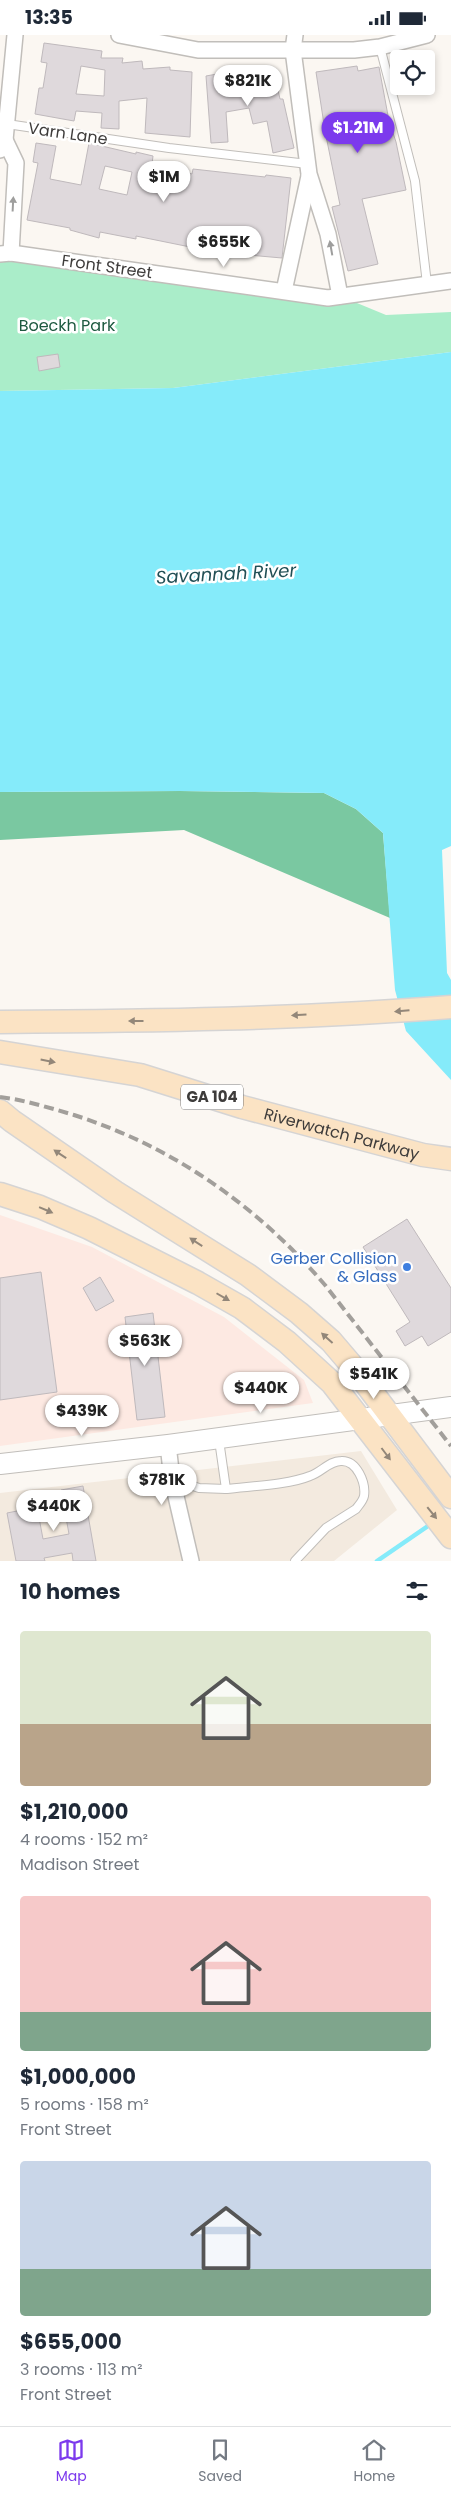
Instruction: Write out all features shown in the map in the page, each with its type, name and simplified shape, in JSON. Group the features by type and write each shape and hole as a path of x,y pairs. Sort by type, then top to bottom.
{"main road":[{"path":"0,1022 147,1021 316,1014 348,1015 451,1007"},
{"name":"Riverwatch Parkway","path":"0,1052 140,1075 242,1107 423,1155 451,1159"},
{"path":"6,1116 115,1192 248,1275 299,1313 332,1341 451,1497"},
{"path":"0,1194 40,1207 89,1228 198,1283 242,1308 287,1342 332,1383 451,1537"},
{"path":"0,1464 168,1445 451,1407"}],"street":[{"path":"5,253 16,163 3,145 7,124 15,35"},
{"path":"119,35 198,50 294,42 354,49 380,47 409,37 427,35"},
{"path":"294,42 308,169 328,233 340,296"},
{"path":"284,291 308,169"},
{"name":"Front Street","path":"5,253 328,298 451,281"},
{"path":"168,1445 172,1479 190,1561"}],"lane":[{"path":"380,47 415,181 427,284"},
{"name":"Varn Lane","path":"7,124 308,169"},
{"path":"219,1438 226,1489"},
{"path":"172,1479 199,1488 226,1489 310,1477 332,1463 341,1461 352,1463 356,1467 364,1493 361,1503 356,1509 315,1537 295,1561"}],"shaded area":[{"path":"0,1215 92,1247 224,1317 304,1380 313,1403 0,1446"},
{"path":"361,1451 397,1510 334,1561 0,1561 0,1493"}],"green space":[{"name":"Boeckh Park","path":"0,254 340,296 386,315 451,312 451,352 173,388 0,391"},
{"path":"180,791 324,793 356,809 383,833 390,918 184,830 0,840 0,792"}],"water":[{"name":"Savannah River","path":"451,352 451,846 442,850 447,973 451,980 451,1080 406,1031 395,990 383,833 356,809 324,793 180,791 0,792 0,391 173,388"}],"building":[{"path":"44,43 102,51 101,58 123,58 122,63 142,61 143,69 170,67 170,70 192,72 190,137 145,133 147,98 119,101 119,129 101,128 102,113 76,111 74,121 35,114 39,88 43,88 47,63 41,62","holes":["81,66 105,70 104,96 76,94"]},
{"path":"357,66 358,71 379,67 389,121 396,142 406,190 362,199 378,264 348,271 332,207 340,205 325,131 316,72"},
{"path":"228,72 230,81 274,72 280,99 283,99 294,148 273,153 267,121 253,124 249,108 226,112 228,142 211,143 206,76"},
{"path":"36,143 56,146 50,179 81,185 89,143 153,156 152,164 192,174 193,169 291,178 282,258 237,254 206,247 205,250 136,236 136,239 100,232 99,238 70,230 70,228 27,220 38,163 33,162","holes":["105,166 132,172 127,195 99,189"]},
{"path":"58,354 60,367 39,371 37,357"},
{"name":"Gerber Collision & Glass","path":"407,1219 451,1288 451,1332 428,1346 422,1336 405,1346 396,1331 410,1322 363,1247"},
{"path":"41,1272 57,1392 0,1400 0,1278"},
{"path":"100,1277 114,1301 96,1311 83,1288"},
{"path":"153,1313 165,1417 137,1420 125,1317"},
{"path":"83,1486 96,1561 73,1561 72,1553 44,1558 45,1561 16,1561 7,1513 37,1507 43,1539 69,1534 61,1490"}],"waterway":[{"path":"377,1561 431,1524"}],"railway":[{"path":"0,1097 47,1107 111,1128 179,1162 212,1182 242,1205 299,1256 325,1285 451,1446"}],"place":[{"name":"Gerber Collision & Glass","path":"407,1267"}]}
